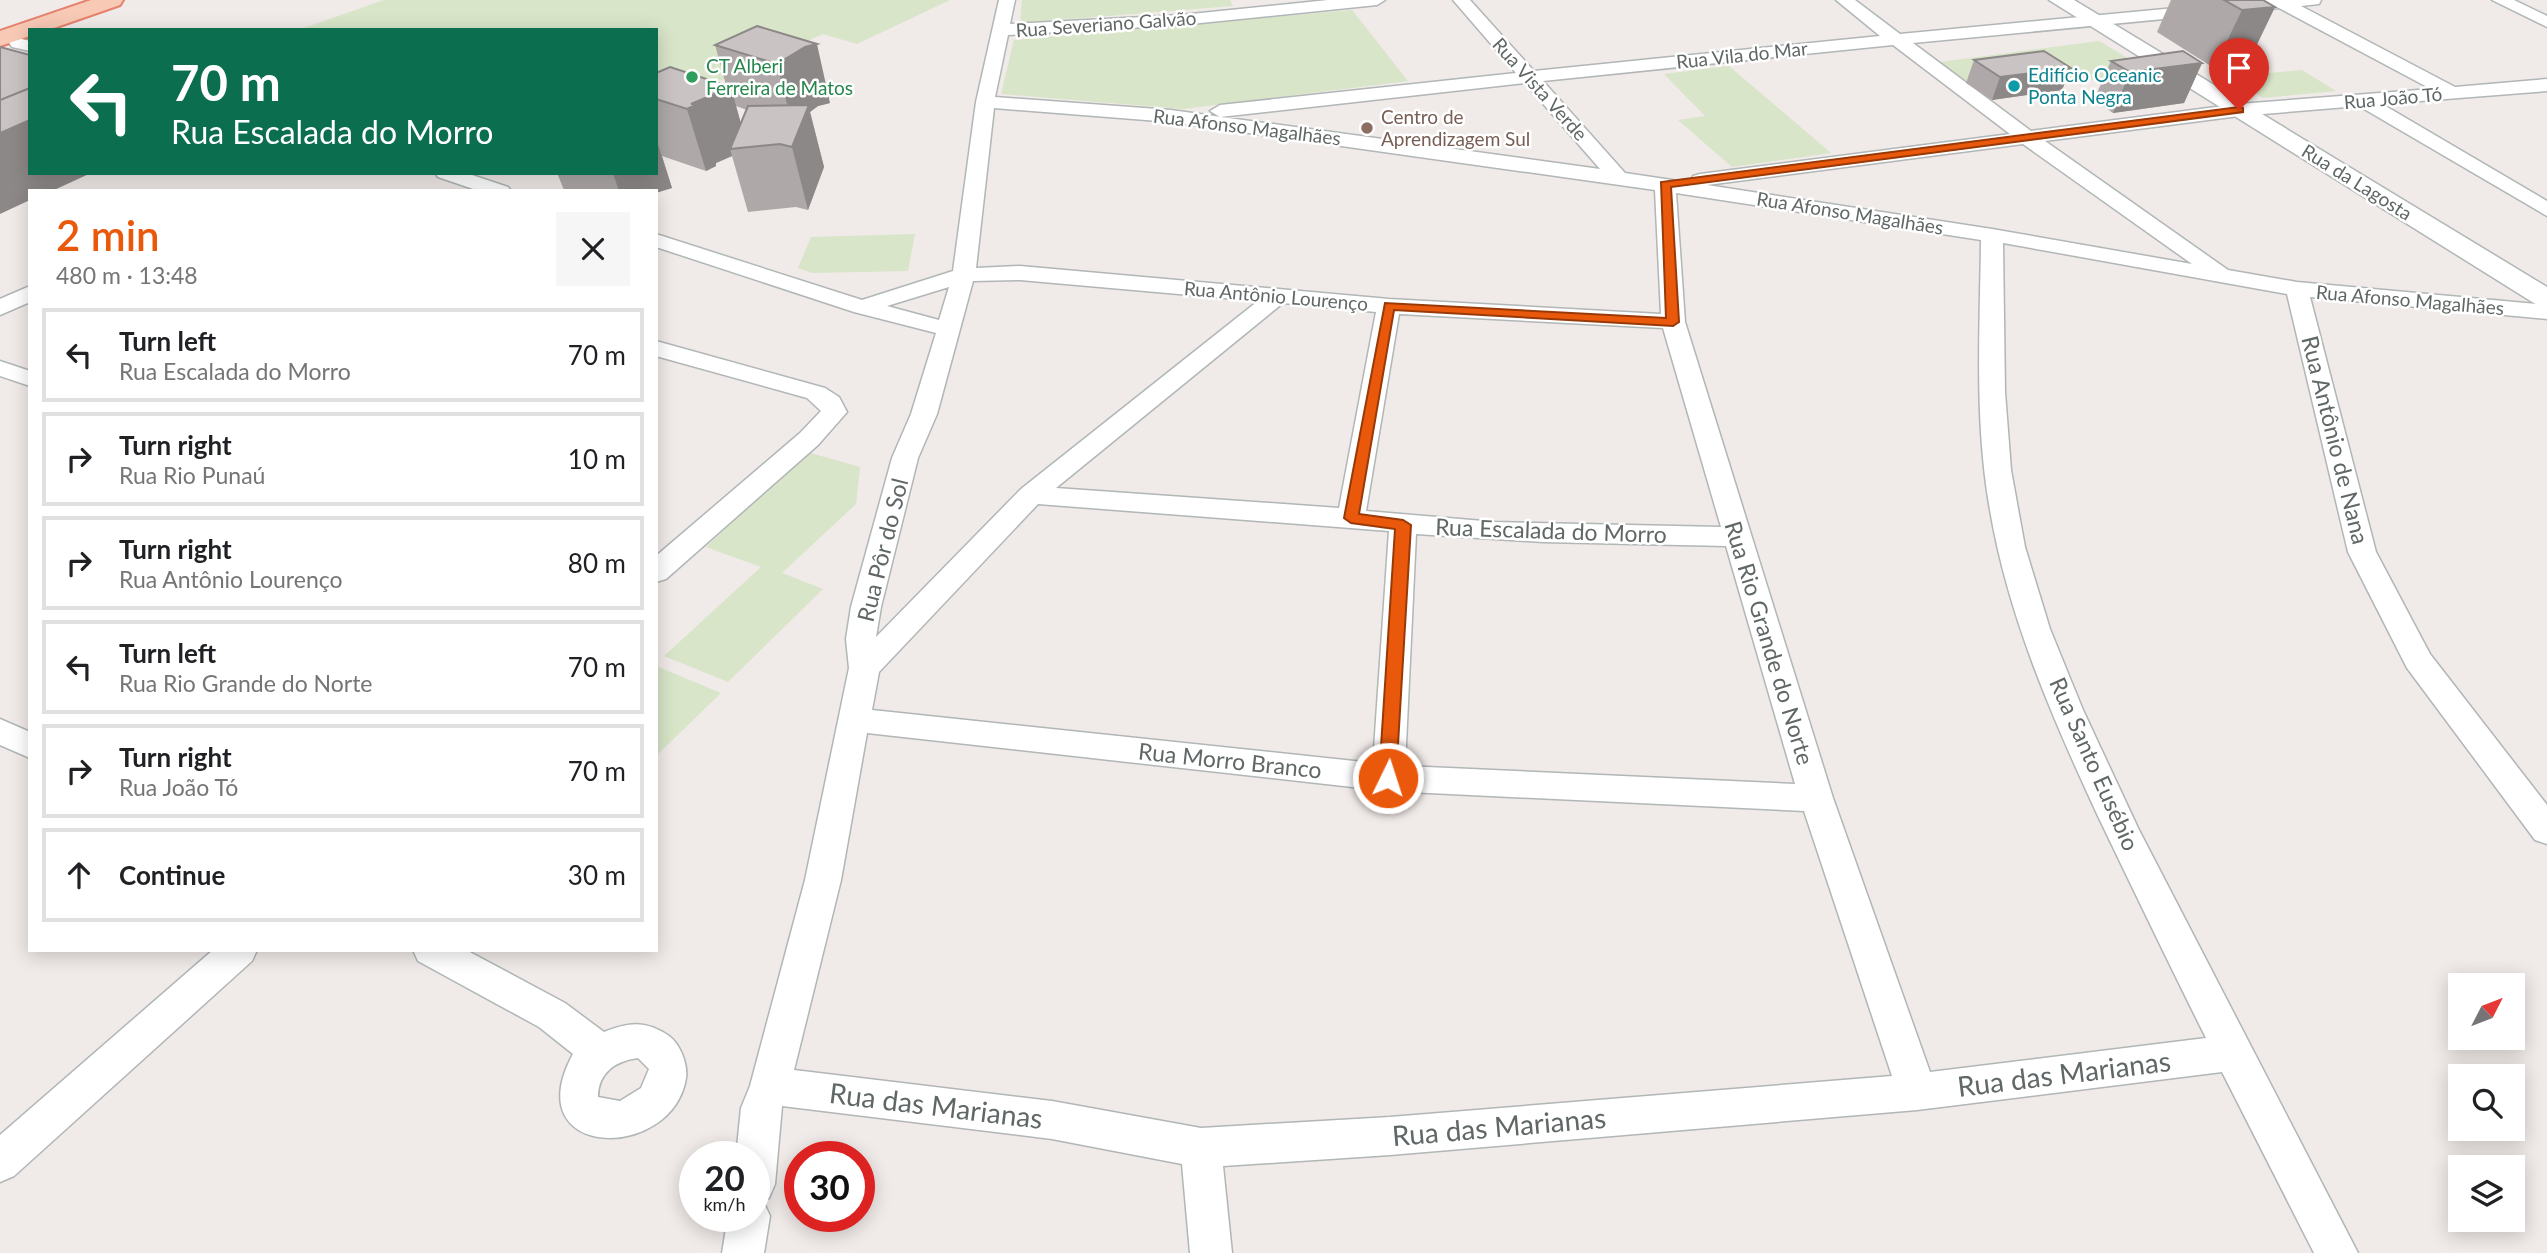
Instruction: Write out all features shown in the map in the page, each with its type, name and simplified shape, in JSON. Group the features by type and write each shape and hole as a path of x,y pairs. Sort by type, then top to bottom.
{"main road":[{"path":"61,28 122,2"},
{"path":"54,28 122,2"}],"street":[{"name":"Rua Pôr do Sol","path":"758,1141 761,1108 770,1086 823,880 864,668 861,639 877,561 905,458 924,414 964,275 985,102 1007,0"},
{"name":"Rua Severiano Galvão","path":"1001,30 1181,20 1377,0"},
{"name":"Rua Vista Verde","path":"1461,0 1619,178"},
{"path":"1844,0 2026,137 2227,278"},
{"name":"Rua da Lagosta","path":"2059,0 2547,299"},
{"name":"Rua Vila do Mar","path":"1171,116 1897,39 2313,0"},
{"path":"2500,0 2547,22"},
{"path":"2280,1 2453,93"},
{"name":"Rua João Tó","path":"1665,185 2239,110 2547,85"},
{"path":"2362,100 2547,210"},
{"name":"Rua Afonso Magalhães","path":"985,102 1171,116 1619,178 1992,235 2297,289 2547,312"},
{"path":"451,175 495,189"},
{"name":"Rua Rio Grande do Norte","path":"1665,185 1673,322 1816,798 1917,1092"},
{"name":"Rua Santo Eusébio","path":"1992,235 1996,460 2011,547 2044,655 2113,811 2230,1054 2337,1253"},
{"path":"658,241 862,307 948,329"},
{"name":"Rua Antônio Lourenço","path":"862,307 964,275 1020,273 1389,306 1673,322"},
{"name":"Rua Antônio de Nana","path":"2297,289 2362,552 2418,660 2547,830"},
{"path":"0,308 28,294"},
{"path":"864,668 1031,495 1277,297"},
{"path":"1351,518 1389,306"},
{"path":"658,349 816,393 831,402 834,412 809,439 658,570"},
{"path":"0,368 28,378"},
{"name":"Rua Escalada do Morro","path":"1031,495 1351,518 1403,525 1574,534 1736,537"},
{"path":"1388,778 1403,525"},
{"name":"Rua Morro Branco","path":"854,720 1388,778 1816,798"},
{"path":"0,731 28,745"},
{"path":"0,1162 237,952"},
{"path":"435,952 552,1014 600,1052"},
{"name":"Rua das Marianas","path":"770,1086 1052,1120 1201,1148 1404,1135 1917,1092 2230,1054"},
{"path":"1201,1148 1211,1253"},
{"path":"743,1253 746,1232"}],"green space":[{"name":"CT Alberi Ferreira de Matos","path":"384,0 950,0 857,44 823,34 658,109 658,28 304,28"},
{"path":"1022,0 1230,0 1233,6 1020,23"},
{"path":"1352,10 1408,81 1183,109 1001,94 1014,40"},
{"path":"2099,41 2151,72 2060,84 2038,70 1958,81 1932,63"},
{"path":"1729,66 1831,153 1732,167 1678,120 1705,116 1664,74"},
{"path":"2302,70 2336,91 2263,98 2229,77"},
{"path":"915,234 908,271 812,273 798,268 811,237"},
{"path":"807,452 860,467 856,504 782,573 823,589 728,682 664,656 761,567 706,547"},
{"path":"658,667 721,693 658,754"}],"building":[{"path":"2224,0 2263,0 2275,7 2242,10"},
{"path":"757,26 817,44 805,47 777,64 715,45"},
{"path":"0,47 28,54 28,89 0,100"},
{"path":"2044,51 2071,68 2000,77 1974,60"},
{"path":"2183,51 2202,63 2130,72 2111,61"},
{"path":"670,67 731,87 691,104 698,104 687,109 658,100 658,72"},
{"path":"28,89 28,121 0,133 0,100"},
{"path":"809,105 792,147 780,144 730,149 748,106"}],"place":[{"name":"CT Alberi Ferreira de Matos","path":"692,77"},
{"name":"Edifício Oceanic Ponta Negra","path":"2014,86"},
{"name":"Centro de Aprendizagem Sul","path":"1367,128"}],"route":[{"path":"1388,778 1403,525 1351,518 1389,306 1673,322 1665,185 2239,110"}]}
